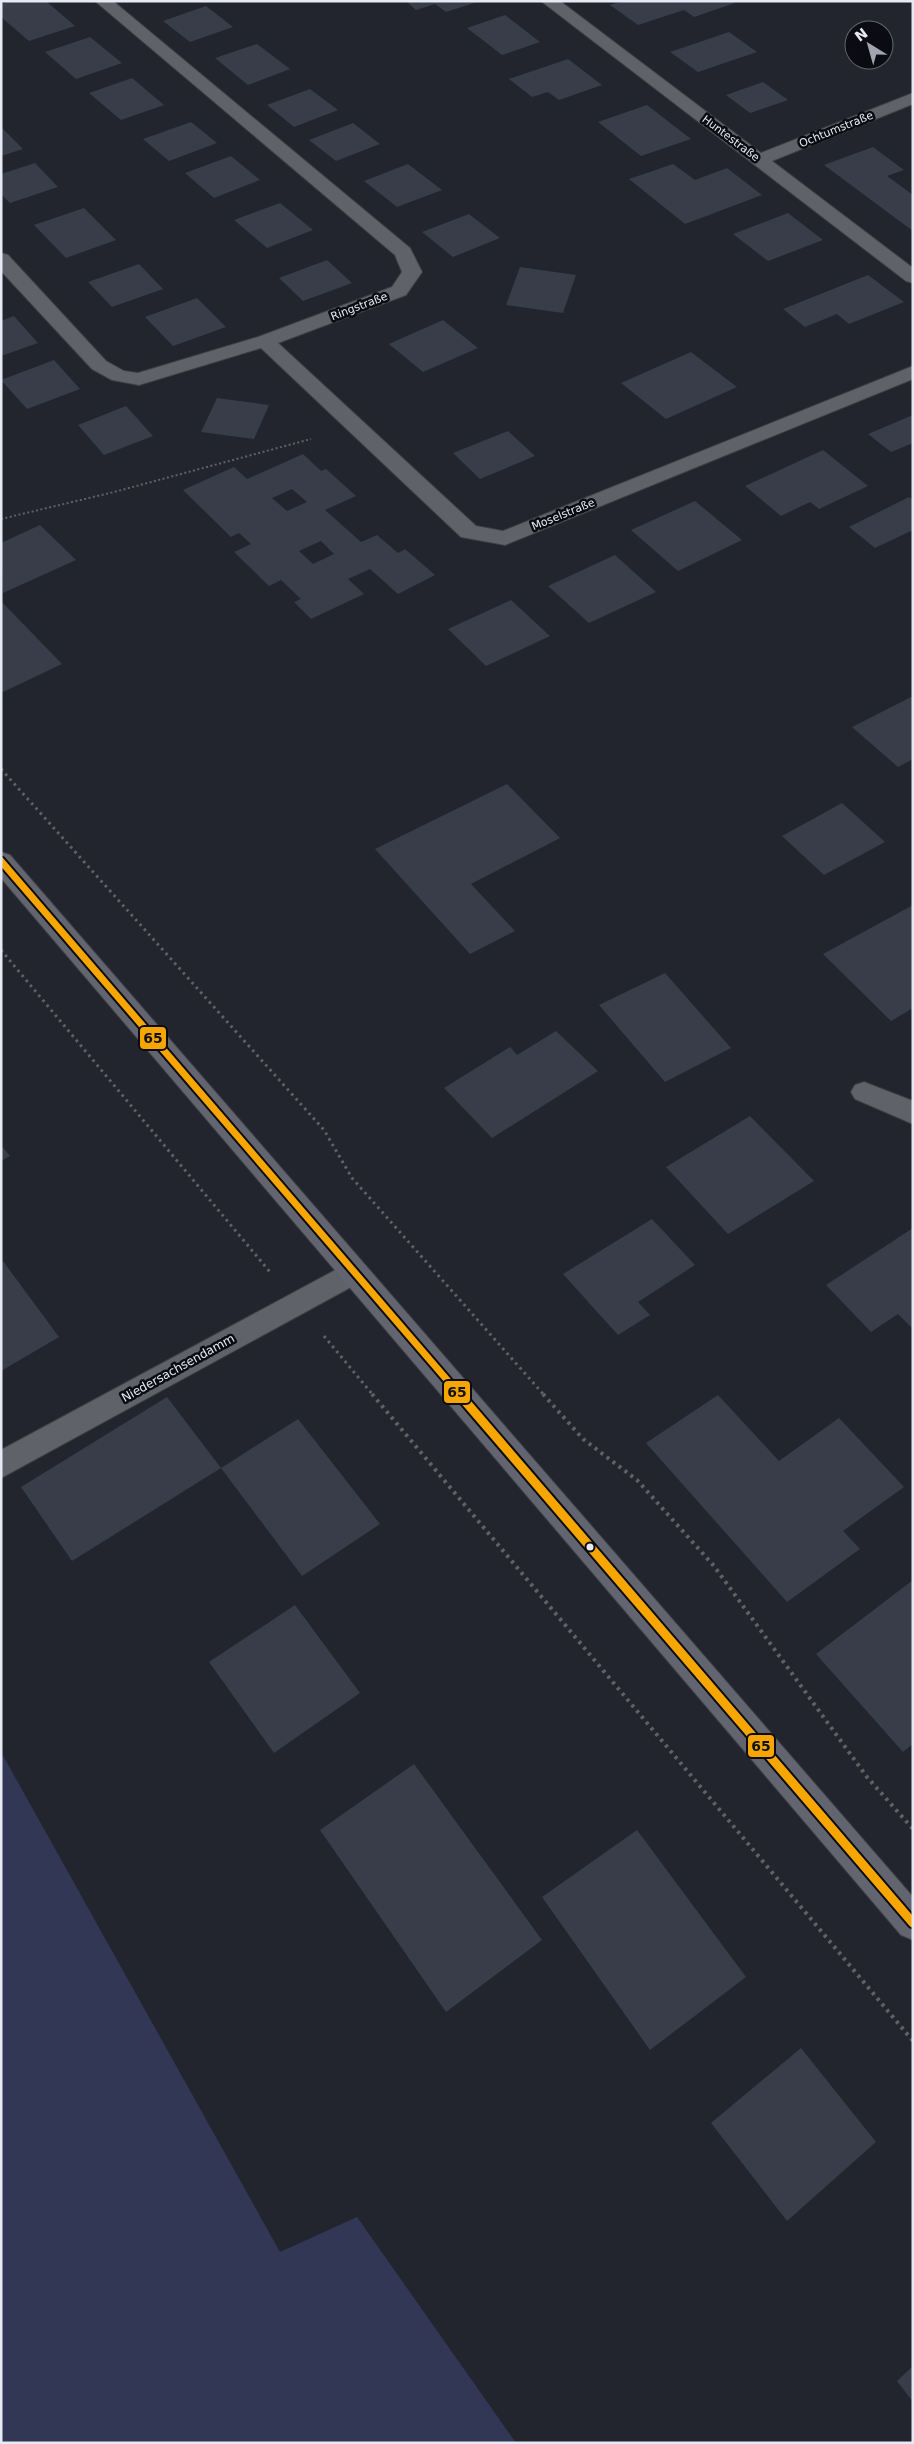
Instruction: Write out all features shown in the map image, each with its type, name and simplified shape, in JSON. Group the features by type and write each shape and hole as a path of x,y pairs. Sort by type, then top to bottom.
{"main road":[{"path":"1,861 913,1923"}],"street":[{"name":"Ringstraße","path":"1,259 100,365 119,376 139,378 265,341 399,291 412,272 403,252 103,1"},
{"name":"Huntestraße","path":"549,1 913,277"},
{"name":"Ochtumstraße","path":"760,160 913,98"},
{"name":"Moselstraße","path":"265,341 469,532 505,538 913,372"},
{"path":"864,1092 913,1113"},
{"name":"Niedersachsendamm","path":"1,1465 354,1272"}],"path":[{"path":"1,519 114,492 355,427"},
{"path":"1,769 324,1130 352,1178 582,1439 637,1480 714,1566 867,1777 913,1829"},
{"path":"1,950 574,1640 913,2041"}],"shaded area":[{"path":"1,1752 280,2252 357,2217 516,2443 1,2443"}],"building":[{"path":"11,1 46,1 75,26 29,41 1,17 1,4"},
{"path":"406,1 477,2 446,12 435,4 416,10"},
{"path":"622,1 732,1 735,3 694,17 684,10 638,25 610,5"},
{"path":"206,6 233,27 190,42 163,21"},
{"path":"505,15 540,42 502,55 467,28"},
{"path":"729,32 757,52 698,72 670,52"},
{"path":"90,37 122,63 76,79 45,52"},
{"path":"257,44 290,69 248,85 215,58"},
{"path":"568,59 602,85 559,100 548,92 532,97 509,79"},
{"path":"132,78 164,105 121,120 89,93"},
{"path":"763,82 788,100 750,113 726,95"},
{"path":"310,89 338,110 294,127 267,105"},
{"path":"647,105 691,139 641,156 598,122"},
{"path":"191,122 217,143 169,161 143,139"},
{"path":"353,123 380,144 336,161 309,140"},
{"path":"1,127 23,149 1,156"},
{"path":"873,147 904,170 887,176 913,195 913,231 824,165"},
{"path":"231,156 260,180 214,198 185,173"},
{"path":"35,163 58,187 10,203 1,194 1,174"},
{"path":"408,164 442,190 397,207 364,181"},
{"path":"673,164 695,180 727,168 762,195 685,224 629,179"},
{"path":"280,203 313,230 267,248 234,220"},
{"path":"84,208 116,240 66,258 34,225"},
{"path":"788,213 823,240 768,261 733,234"},
{"path":"469,214 500,238 453,257 422,232"},
{"path":"327,260 352,283 303,301 279,278"},
{"path":"139,264 163,289 112,307 88,282"},
{"path":"520,267 576,275 563,313 506,305"},
{"path":"868,275 904,302 849,324 837,314 805,327 783,309"},
{"path":"197,298 226,327 173,346 145,317"},
{"path":"14,316 38,343 1,356 1,321"},
{"path":"443,320 478,348 423,372 389,344"},
{"path":"691,352 737,387 666,419 621,383"},
{"path":"54,360 80,389 27,409 1,380"},
{"path":"217,398 269,405 254,439 201,432"},
{"path":"126,406 153,436 104,455 78,425"},
{"path":"913,415 913,443 891,452 868,434"},
{"path":"508,431 535,456 480,479 453,453"},
{"path":"823,450 868,486 819,509 810,502 781,516 745,486"},
{"path":"303,454 321,471 326,469 356,496 325,510 361,542 377,535 398,553 405,549 435,575 398,594 370,569 348,579 364,594 311,619 294,602 301,599 281,580 269,586 234,552 251,544 239,533 231,537 183,490 234,467 247,479","holes":["292,489 307,502 287,511 272,498","321,541 334,554 313,564 299,551"]},
{"path":"909,497 913,500 913,530 875,548 849,527"},
{"path":"695,501 742,540 678,571 631,530"},
{"path":"40,525 76,560 3,593 1,543"},
{"path":"615,555 656,592 589,623 548,586"},
{"path":"511,600 550,636 486,666 448,629"},
{"path":"1,601 62,664 1,693"},
{"path":"911,697 913,698 913,759 898,767 852,727"},
{"path":"507,784 560,838 471,884 515,931 470,954 375,849"},
{"path":"842,803 885,842 824,875 782,836"},
{"path":"913,905 913,1008 891,1021 823,954"},
{"path":"665,973 731,1048 665,1082 599,1005"},
{"path":"556,1031 598,1071 492,1138 444,1088 510,1047 517,1055"},
{"path":"750,1116 814,1181 728,1234 666,1167"},
{"path":"1,1145 10,1156 1,1161"},
{"path":"652,1219 695,1265 638,1302 650,1315 618,1335 563,1274"},
{"path":"913,1228 913,1329 898,1314 871,1332 826,1285"},
{"path":"3,1261 59,1337 1,1371 1,1262"},
{"path":"718,1395 779,1461 839,1418 904,1487 843,1531 860,1549 787,1602 646,1443"},
{"path":"167,1397 221,1468 72,1561 21,1487"},
{"path":"298,1419 380,1524 302,1576 221,1468"},
{"path":"913,1580 913,1744 903,1752 816,1654"},
{"path":"295,1605 360,1693 274,1753 209,1662"},
{"path":"414,1764 542,1940 446,2012 320,1830"},
{"path":"637,1830 746,1977 650,2050 542,1897"},
{"path":"801,2048 876,2142 787,2221 711,2123"},
{"path":"913,2366 913,2402 897,2381"}],"transit line":[{"name":"65","path":"1,861 913,1923"}]}
